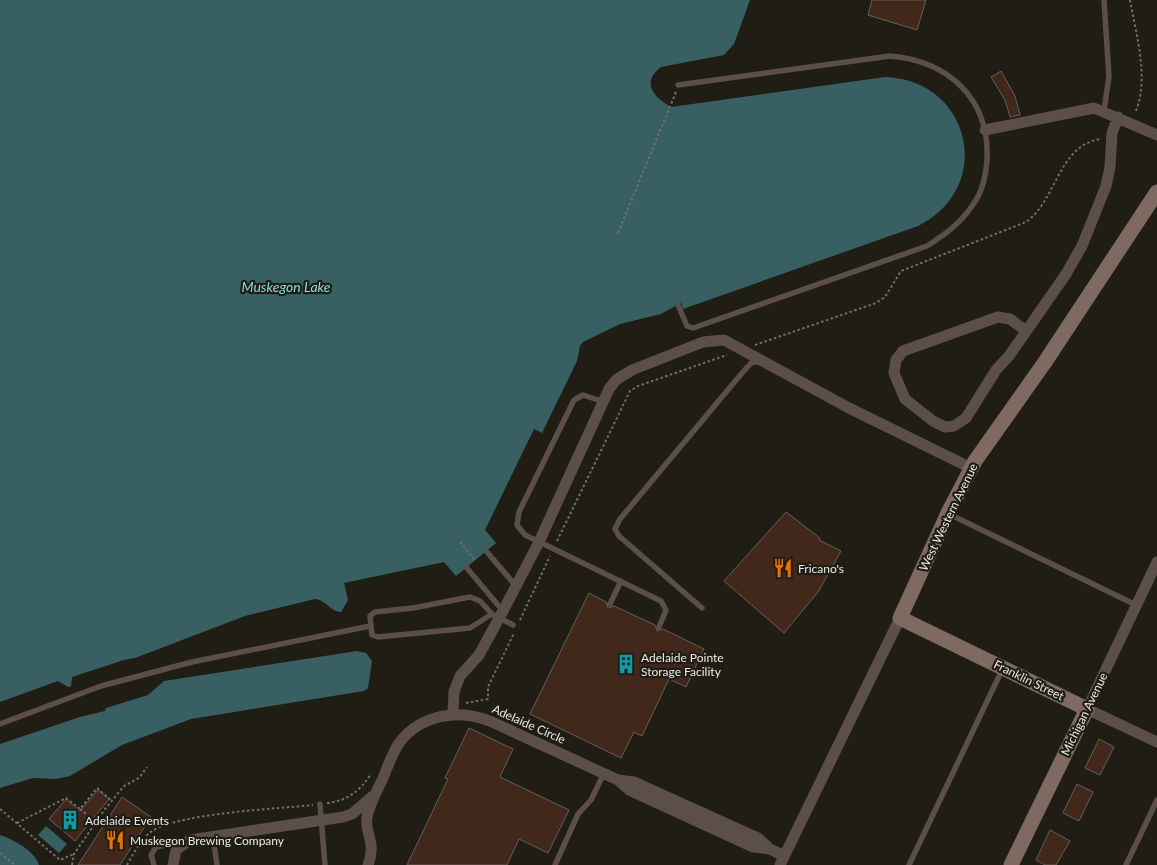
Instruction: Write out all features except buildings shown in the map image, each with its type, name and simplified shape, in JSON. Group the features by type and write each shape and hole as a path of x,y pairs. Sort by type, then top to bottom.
{"street":[{"path":"985,130 1084,108 1104,110 1157,135"},
{"path":"1026,331 1010,319 998,317 903,351 898,356 894,367 895,378 909,404 937,424 945,427 954,426 970,415 996,370 1026,331 1066,274 1088,234 1106,186 1110,168 1112,133 1118,117"},
{"name":"West Western Avenue","path":"782,860 971,468 1045,362 1157,192"},
{"path":"453,714 454,692 460,676 479,655 499,614 539,542 613,384 622,376 703,342 727,341 849,408 971,468"},
{"name":"Michigan Avenue","path":"1011,865 1157,562"},
{"name":"Franklin Street","path":"900,618 1157,742"},
{"name":"Adelaide Circle","path":"368,865 372,845 367,818 374,795 401,741 416,728 431,720 453,714 484,718 604,773 618,780 629,790 753,847 770,849 782,860"},
{"name":"Adelaide Circle","path":"190,840 342,818 352,814 374,795"},
{"path":"342,818 358,821 369,832"},
{"path":"173,865 176,850 190,840"}],"lane":[{"path":"1104,0 1108,77 1104,110"},
{"path":"678,85 890,56 913,58 954,78 978,106 985,130 986,169 981,189 973,206 952,230 927,246 693,328 687,326 678,305"},
{"path":"702,608 619,536 615,529 620,519 748,366 755,362 763,361"},
{"path":"604,402 583,395 574,400 516,521 520,531 539,542 649,594 663,603 666,613 659,628"},
{"path":"948,513 1136,605"},
{"path":"486,551 516,586"},
{"path":"466,567 499,614"},
{"path":"610,604 621,581"},
{"path":"499,614 470,628 417,634 378,637 372,635 370,626 370,616 375,612 413,608 464,598 480,601 499,614 513,624"},
{"path":"0,724 101,686 192,662 370,626"},
{"path":"909,865 1003,668"},
{"path":"555,865 578,814 591,800 604,773"},
{"path":"1126,865 1157,800"},
{"path":"320,804 325,865"},
{"path":"213,837 217,865"},
{"path":"154,865 151,855 156,847 190,840"}],"path":[{"path":"1130,0 1142,92 1130,123"},
{"path":"618,233 678,85"},
{"path":"460,542 475,560"},
{"path":"72,865 74,854 112,801 124,786 139,778 147,767"},
{"path":"80,808 97,788 112,801"},
{"path":"17,823 66,798 96,822"},
{"path":"0,809 60,860 74,854"},
{"path":"127,865 150,832 165,824 203,817"},
{"path":"0,853 15,865"}],"water":[{"name":"Muskegon Lake","path":"0,0 750,0 734,44 724,55 661,67 655,73 651,84 659,99 671,107 885,77 915,83 938,96 954,115 963,138 964,163 958,187 942,209 918,226 683,309 681,303 661,314 620,324 583,342 580,346 577,361 542,433 534,429 485,530 496,543 456,576 444,562 344,583 348,600 341,612 315,599 245,616 135,658 72,677 71,686 68,687 58,681 0,702"},
{"path":"357,651 366,653 372,661 368,688 364,691 191,719 122,745 70,776 56,779 33,778 0,788 0,744 80,717 105,711 106,708 148,695 164,681"},
{"path":"46,826 67,844 59,853 38,835"},
{"path":"0,835 28,850 39,865 0,865"}],"place":[{"name":"Fricano's","path":"783,568"},
{"name":"Adelaide Pointe Storage Facility","path":"626,664"},
{"name":"Adelaide Events","path":"70,820"},
{"name":"Muskegon Brewing Company","path":"115,840"}]}
